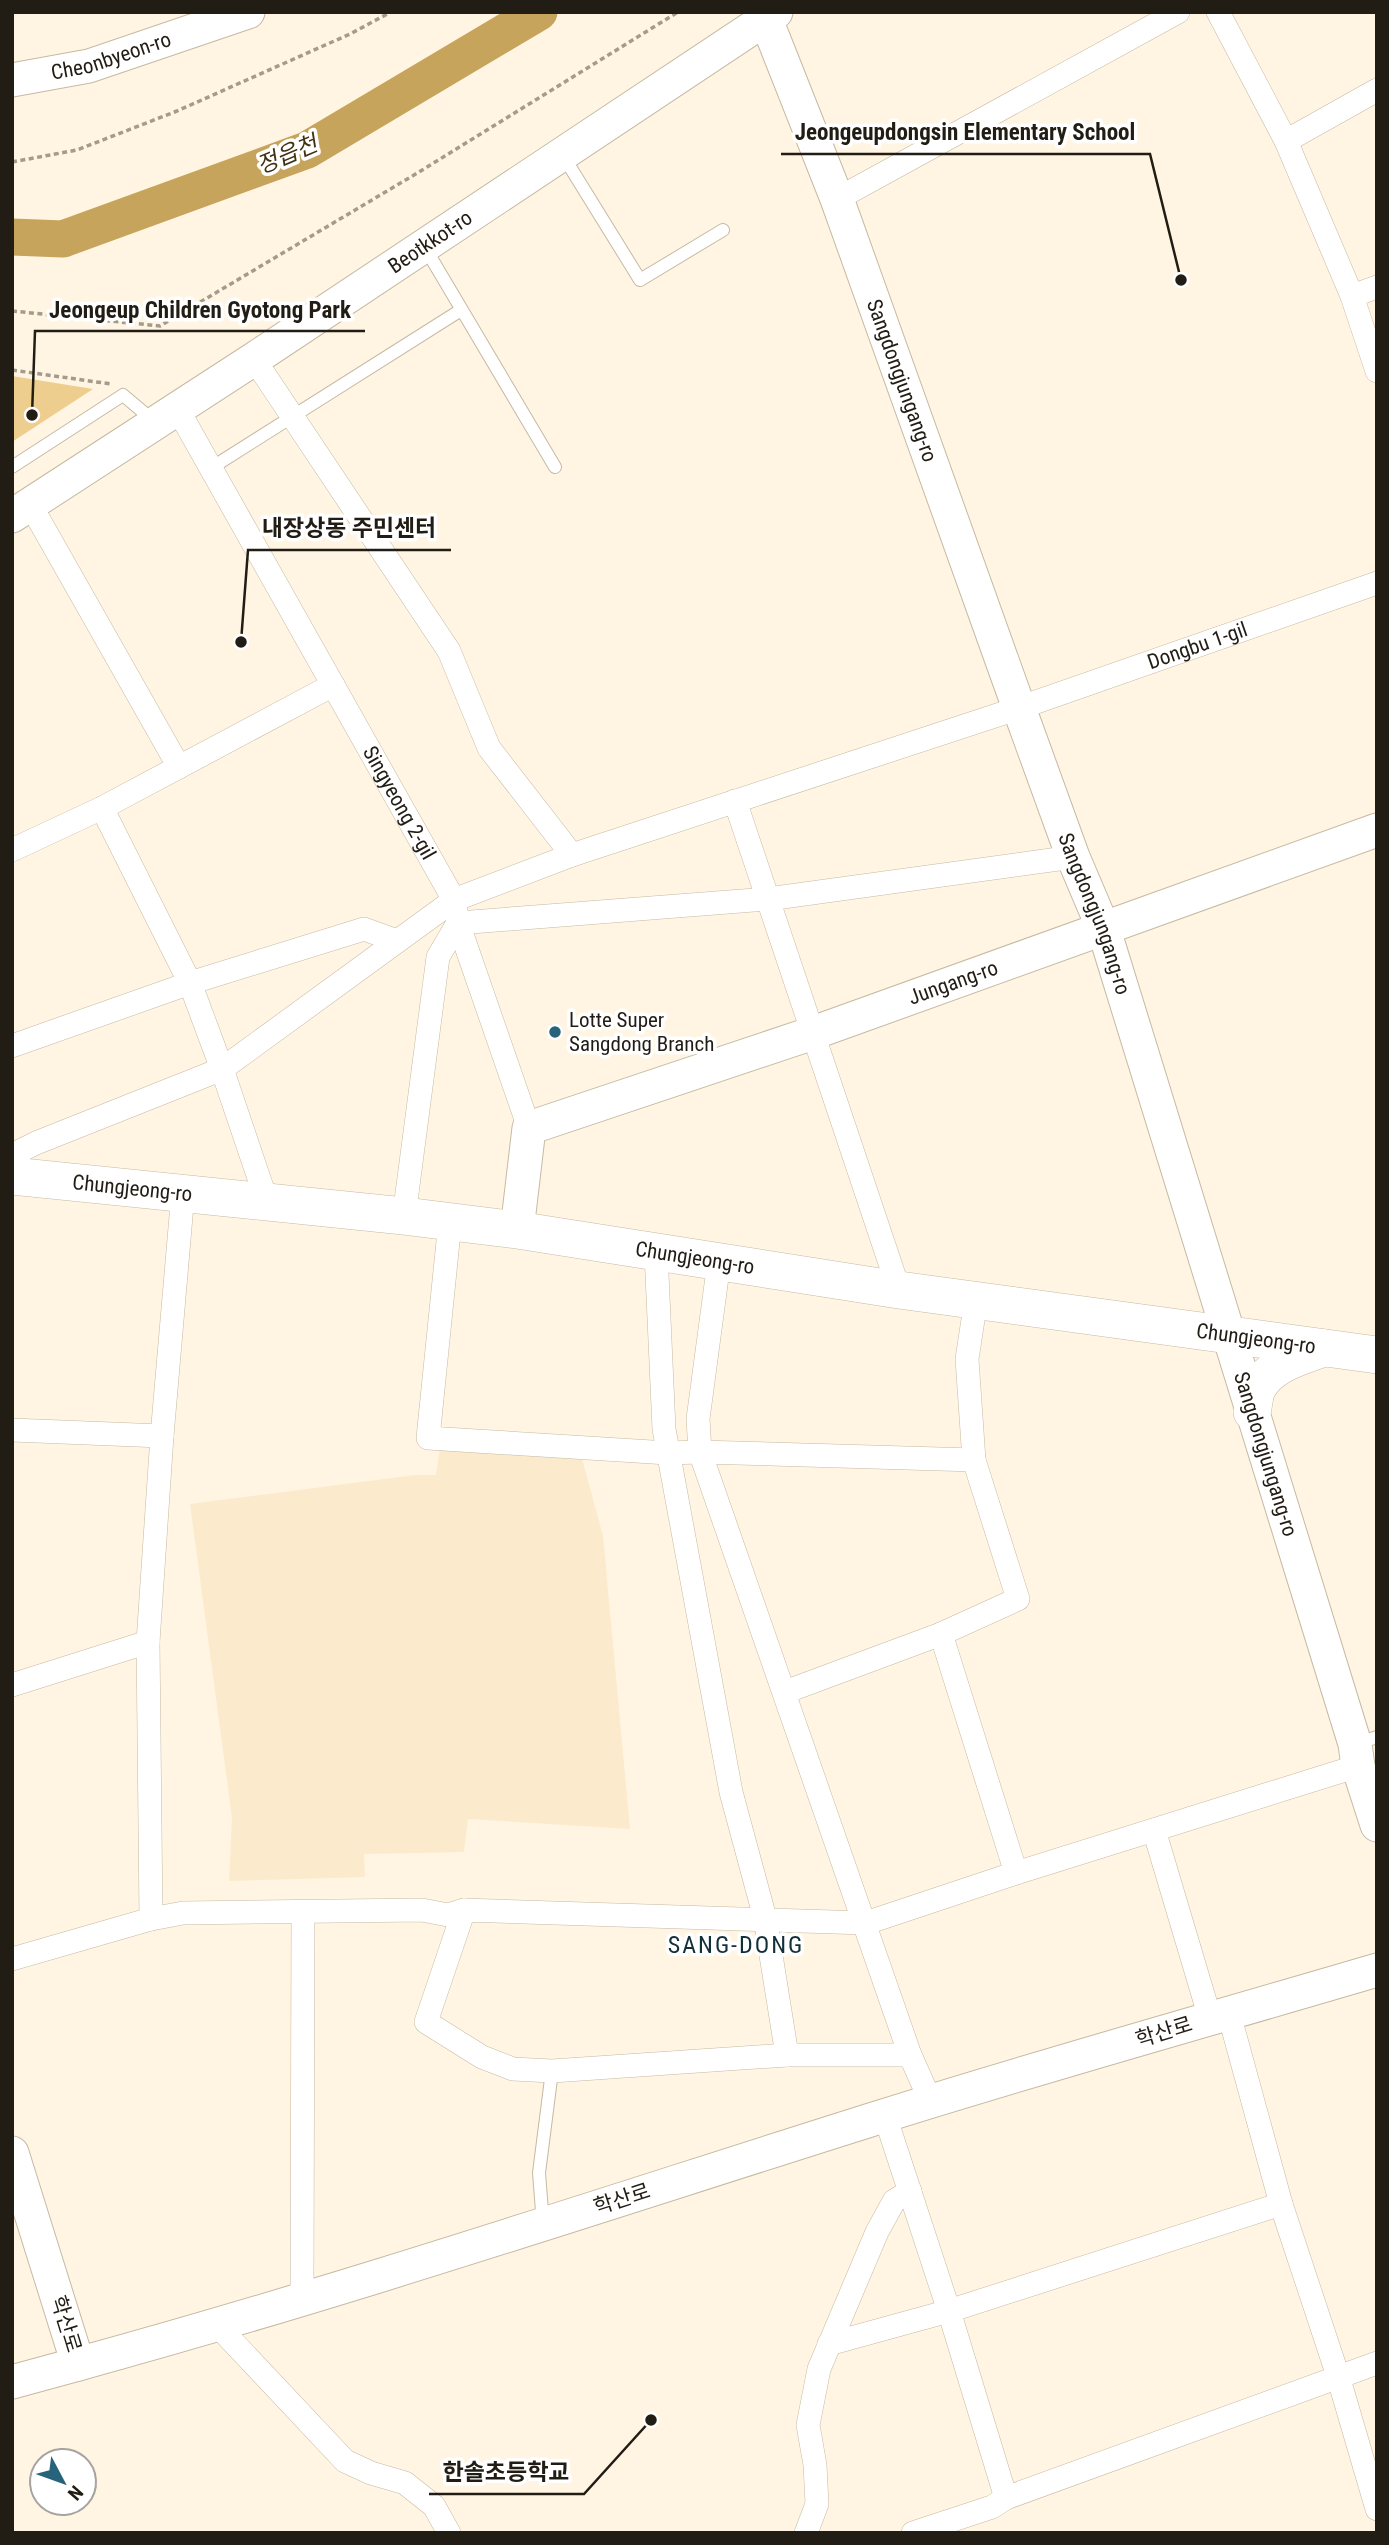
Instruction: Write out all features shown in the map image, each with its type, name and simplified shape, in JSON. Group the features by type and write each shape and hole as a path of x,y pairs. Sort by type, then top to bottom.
{"main road":[{"name":"Chungjeong-ro","path":"12,1176 517,1230 899,1290 1377,1354"},
{"path":"1252,1412 1257,1390 1269,1374 1287,1361 1326,1348"}],"street":[{"name":"Cheonbyeon-ro","path":"12,80 89,66 248,12"},
{"path":"837,198 1178,12"},
{"path":"1219,12 1286,141 1352,296 1377,371"},
{"name":"Sangdongjungang-ro","path":"768,14 837,198 1073,858 1104,930 1252,1412 1363,1749 1377,1825"},
{"name":"Beotkkot-ro","path":"21,510 254,359 768,14"},
{"path":"1286,141 1377,90"},
{"path":"1352,296 1377,287"},
{"path":"254,359 449,651 489,748 572,855"},
{"name":"Singyeong 2-gil","path":"166,415 211,468 454,900 458,923 529,1128 517,1230"},
{"path":"21,510 179,767"},
{"name":"Dongbu 1-gil","path":"12,1155 222,1069 454,900 572,855 1019,708 1377,583"},
{"path":"14,844 102,808 333,685"},
{"path":"735,802 899,1290"},
{"path":"102,808 190,983 267,1202"},
{"name":"Jungang-ro","path":"529,1128 1104,930 1377,830"},
{"path":"404,1216 438,957 458,923 768,899 1073,858"},
{"path":"12,1046 190,983 364,929 397,941"},
{"path":"151,1919 148,1642 183,1194"},
{"path":"450,1222 428,1438 668,1453 974,1460"},
{"path":"656,1252 664,1429 731,1792 765,1919 787,2055"},
{"path":"719,1262 698,1419 700,1452 910,2055 931,2102"},
{"path":"785,1692 941,1633 1018,1599 974,1460 967,1359 976,1300"},
{"path":"12,1430 162,1436"},
{"path":"941,1633 1016,1873"},
{"path":"12,1685 148,1642"},
{"path":"12,1959 151,1919 183,1913 422,1910 448,1915 464,1910 866,1923 1154,1830 1363,1749"},
{"path":"1154,1830 1220,2016 1338,2375 1377,2509"},
{"path":"464,1910 426,2022 482,2057 513,2069 552,2071 787,2055 910,2055"},
{"path":"302,2300 303,1912"},
{"name":"학산로","path":"12,2153 78,2364 218,2326 885,2116 1377,1970"},
{"path":"885,2116 949,2311 1006,2498"},
{"path":"806,2533 817,2504 815,2465 808,2425 819,2369 877,2232 894,2201 910,2190"},
{"path":"829,2344 949,2311 1281,2204"},
{"path":"218,2326 345,2462 405,2483 434,2506 449,2533"},
{"path":"913,2533 992,2507 1006,2498 1377,2363"},
{"path":"12,2382 78,2364"}],"lane":[{"path":"562,153 640,280 723,230"},
{"path":"424,246 555,467"},
{"path":"211,468 461,310"},
{"path":"12,467 123,395 166,415"},
{"path":"543,2224 540,2173 552,2071"}],"path":[{"path":"12,162 77,150 177,111 350,34 391,12"},
{"path":"12,311 160,326 419,172 678,12"},
{"path":"12,370 121,387"}],"shaded area":[{"path":"12,376 93,389 12,442"},
{"path":"440,1448 581,1455 603,1536 630,1829 468,1819 464,1852 364,1854 365,1877 229,1881 232,1818 190,1504 415,1475 436,1475"}],"waterway":[{"name":"정읍천","path":"12,237 63,239 307,150 539,12"}],"place":[{"name":"Jeongeupdongsin Elementary School","path":"1181,280"},
{"name":"Jeongeup Children Gyotong Park","path":"32,415"},
{"name":"내장상동 주민센터","path":"241,642"},
{"name":"Lotte Super Sangdong Branch","path":"555,1032"},
{"name":"한솔초등학교","path":"651,2420"}],"district":[{"name":"SANG-DONG","path":"736,1945"}]}
